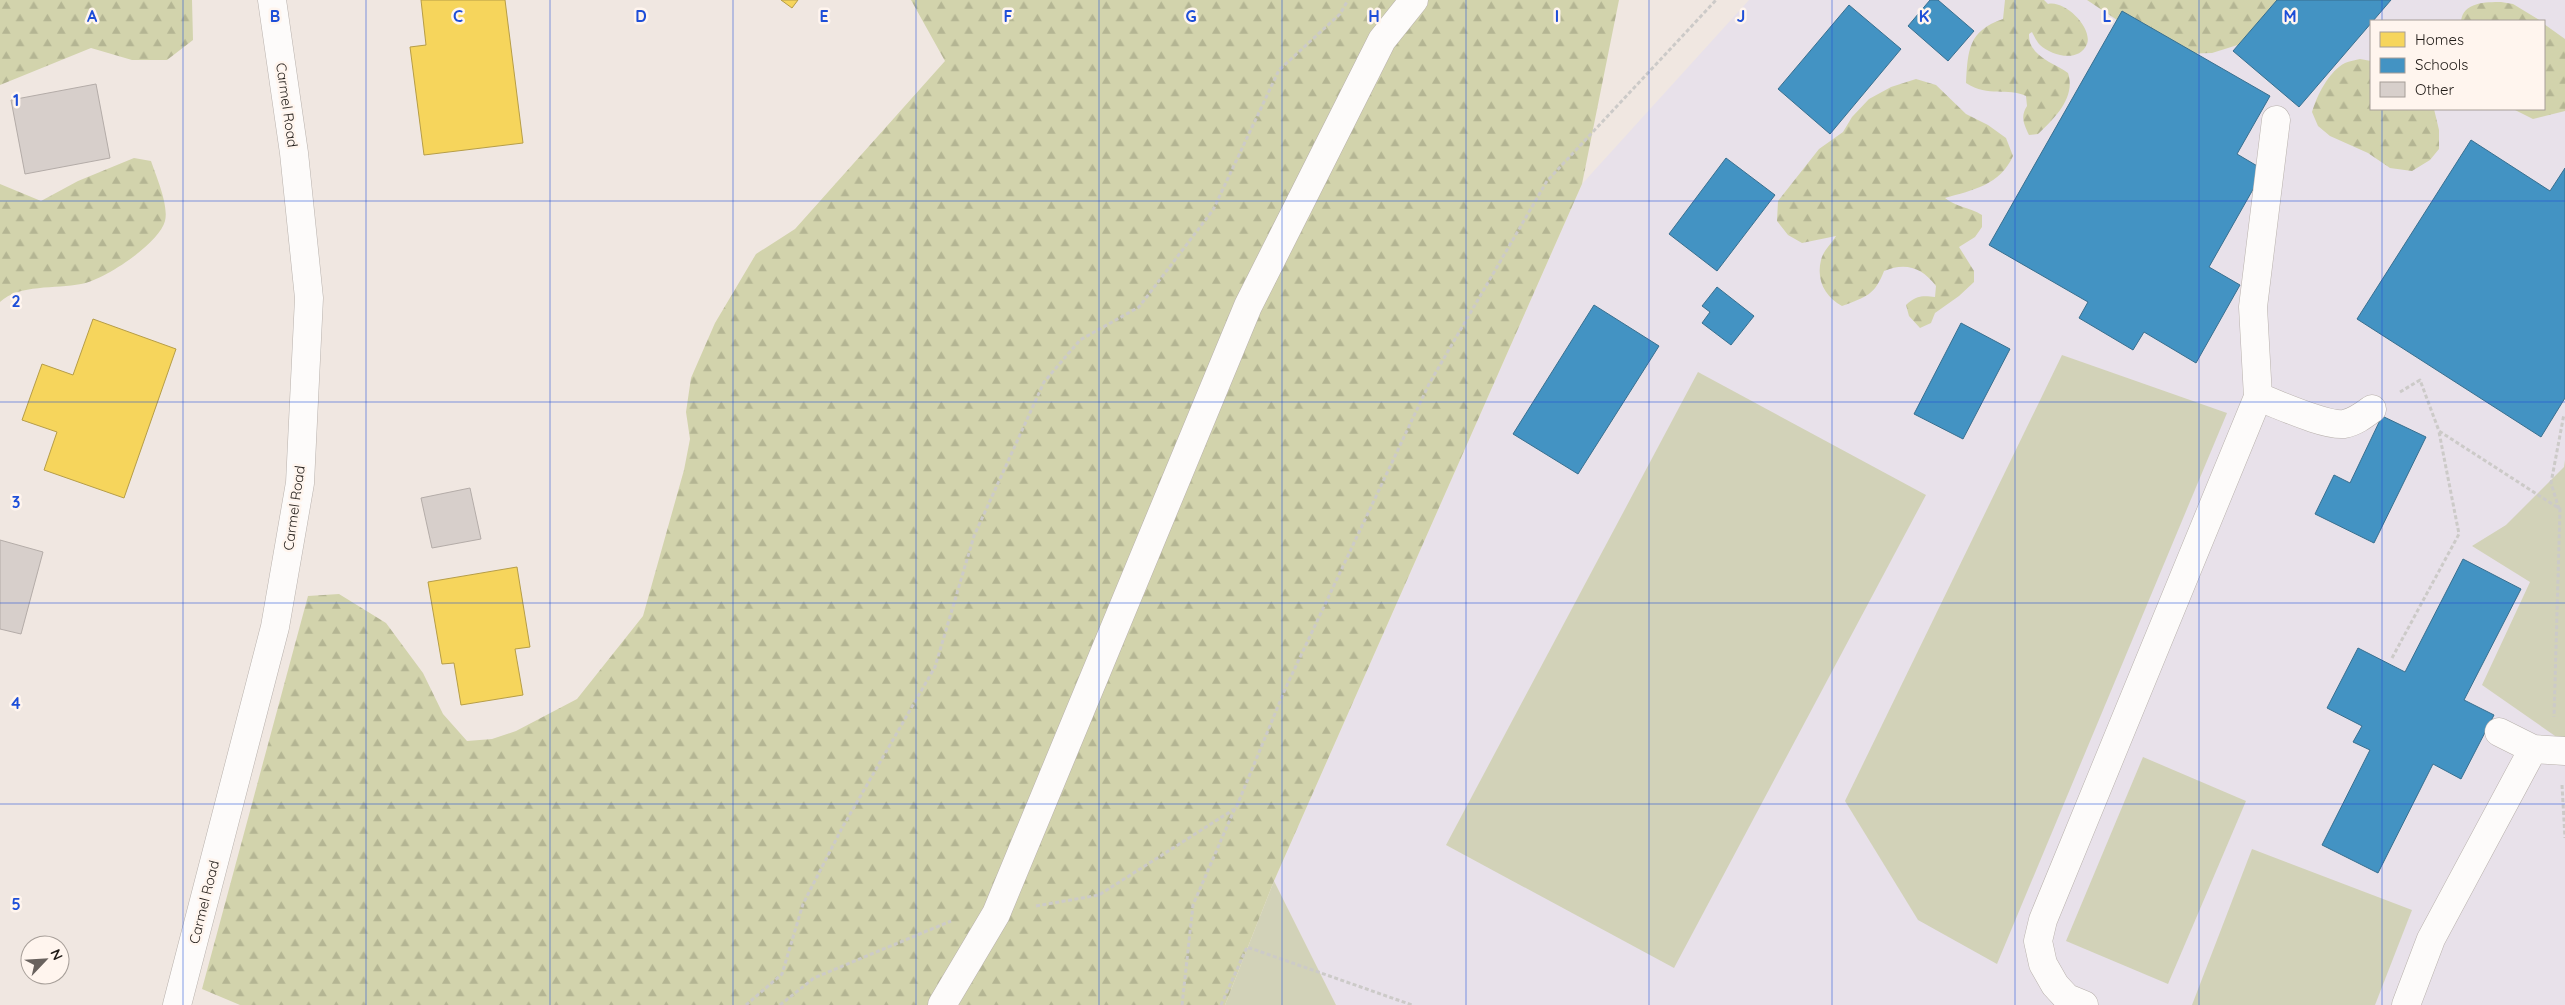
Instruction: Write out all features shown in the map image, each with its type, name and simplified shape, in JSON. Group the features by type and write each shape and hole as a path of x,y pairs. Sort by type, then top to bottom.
{"street":[{"name":"Carmel Road","path":"184,1002 275,627 300,483 309,298 294,153 272,0"},
{"path":"942,1005 996,914 1248,306 1382,40 1414,0"},
{"path":"2084,1005 2067,998 2055,985 2043,964 2038,941 2043,920 2258,397 2253,307 2276,120"},
{"path":"2258,397 2329,423 2345,424 2360,418 2372,409"},
{"path":"2499,732 2533,749 2563,751"},
{"path":"2406,1005 2431,939 2533,749"}],"path":[{"path":"746,1005 782,974 803,904 842,828 935,667 974,536 1044,382 1080,340 1139,307 1213,210 1279,70 1340,14 1348,0"},
{"path":"1182,1005 1193,905 1286,687 1429,384 1547,181 1716,0"},
{"path":"2372,409 2420,380 2439,431 2459,534 2392,658"},
{"path":"2564,414 2551,483 2560,509 2554,720 2563,751 2565,838"},
{"path":"2439,431 2560,509"},
{"path":"780,1005 814,978 955,920 1099,895 1236,808"},
{"path":"1221,1005 1246,947 1412,1005"}],"shaded area":[{"path":"1749,0 2565,0 2565,1005 1336,1005 1274,881 1582,184"}],"green space":[{"path":"0,0 192,0 193,40 167,60 132,60 91,48 0,85"},
{"path":"911,0 1619,0 1582,184 1274,881 1225,1005 240,1005 202,989 308,596 339,594 386,623 423,673 443,714 467,741 492,739 516,731 577,699 643,616 684,470 690,439 686,412 691,378 715,323 756,254 795,229 945,61"},
{"path":"2005,0 2044,0 2048,4 2062,6 2082,23 2088,38 2087,44 2078,54 2065,56 2045,49 2039,44 2032,32 2029,34 2030,42 2037,53 2068,73 2070,82 2067,99 2057,114 2038,134 2029,135 2024,124 2023,117 2027,106 2026,96 2012,92 1982,90 1966,83 1969,51 1972,43 1983,29 2003,19"},
{"path":"2087,0 2301,0 2260,38 2212,53 2180,54 2126,26"},
{"path":"2501,2 2513,4 2539,20 2461,20 2466,10 2482,3"},
{"path":"2545,25 2565,39 2565,111 2533,119 2515,110 2545,110"},
{"path":"2360,59 2370,61 2370,110 2434,110 2439,130 2439,149 2430,160 2412,171 2390,168 2368,153 2330,136 2318,126 2312,112 2317,99 2328,78 2347,62"},
{"path":"1916,79 1936,85 1966,114 1988,125 2006,138 2013,156 2001,174 1985,185 1945,198 1982,215 1982,227 1975,237 1959,247 1974,271 1974,282 1959,296 1935,313 1931,323 1920,328 1909,316 1906,305 1919,297 1935,297 1936,286 1925,274 1906,267 1892,268 1884,271 1881,279 1869,294 1842,306 1827,293 1823,287 1820,274 1822,257 1836,236 1802,243 1788,235 1777,221 1778,201 1819,149 1843,132 1852,117 1869,99 1891,87"},
{"path":"134,158 151,161 164,199 165,221 153,240 129,260 91,281 17,292 0,302 0,184 41,201 78,181"},
{"path":"2062,355 2227,413 1997,964 1918,920 1845,801"},
{"path":"1698,372 1926,495 1674,968 1446,845"},
{"path":"2565,460 2565,739 2558,738 2482,685 2530,582 2472,546 2506,525 2564,467"},
{"path":"2143,757 2246,801 2168,984 2066,941"},
{"path":"2252,849 2412,910 2375,1005 2192,1005"},
{"path":"1274,881 1336,1005 1225,1005"}],"building: Homes":[{"path":"421,0 505,0 523,143 424,155 410,47 426,45"},
{"path":"781,0 798,0 792,8"},
{"path":"93,319 176,349 124,498 44,470 57,432 22,420 42,364 73,375"},
{"path":"517,567 530,647 515,649 523,695 461,705 454,663 442,664 428,582"}],"building: Schools":[{"path":"1930,0 1938,0 1974,31 1948,61 1908,26"},
{"path":"2277,0 2391,0 2374,20 2370,20 2370,24 2299,107 2233,51"},
{"path":"1849,5 1901,49 1830,134 1778,89"},
{"path":"2122,11 2270,96 2237,154 2264,170 2209,267 2240,285 2196,363 2144,332 2133,350 2079,318 2088,302 1989,245"},
{"path":"2471,140 2550,191 2565,168 2565,398 2541,437 2357,319"},
{"path":"1726,158 1775,195 1717,271 1669,234"},
{"path":"1717,287 1754,316 1731,345 1702,323 1710,312 1702,306"},
{"path":"1594,305 1659,346 1578,474 1513,434"},
{"path":"1961,323 2010,349 1963,439 1914,414"},
{"path":"2382,416 2426,437 2374,543 2315,514 2334,475 2350,483"},
{"path":"2463,559 2521,589 2464,700 2494,715 2461,779 2433,764 2378,873 2322,845 2370,750 2353,742 2362,726 2327,708 2358,648 2405,672"}],"building: Other":[{"path":"96,84 110,158 25,174 11,100"},
{"path":"470,488 481,539 432,548 421,498"},
{"path":"0,540 43,552 21,634 0,629"}]}
